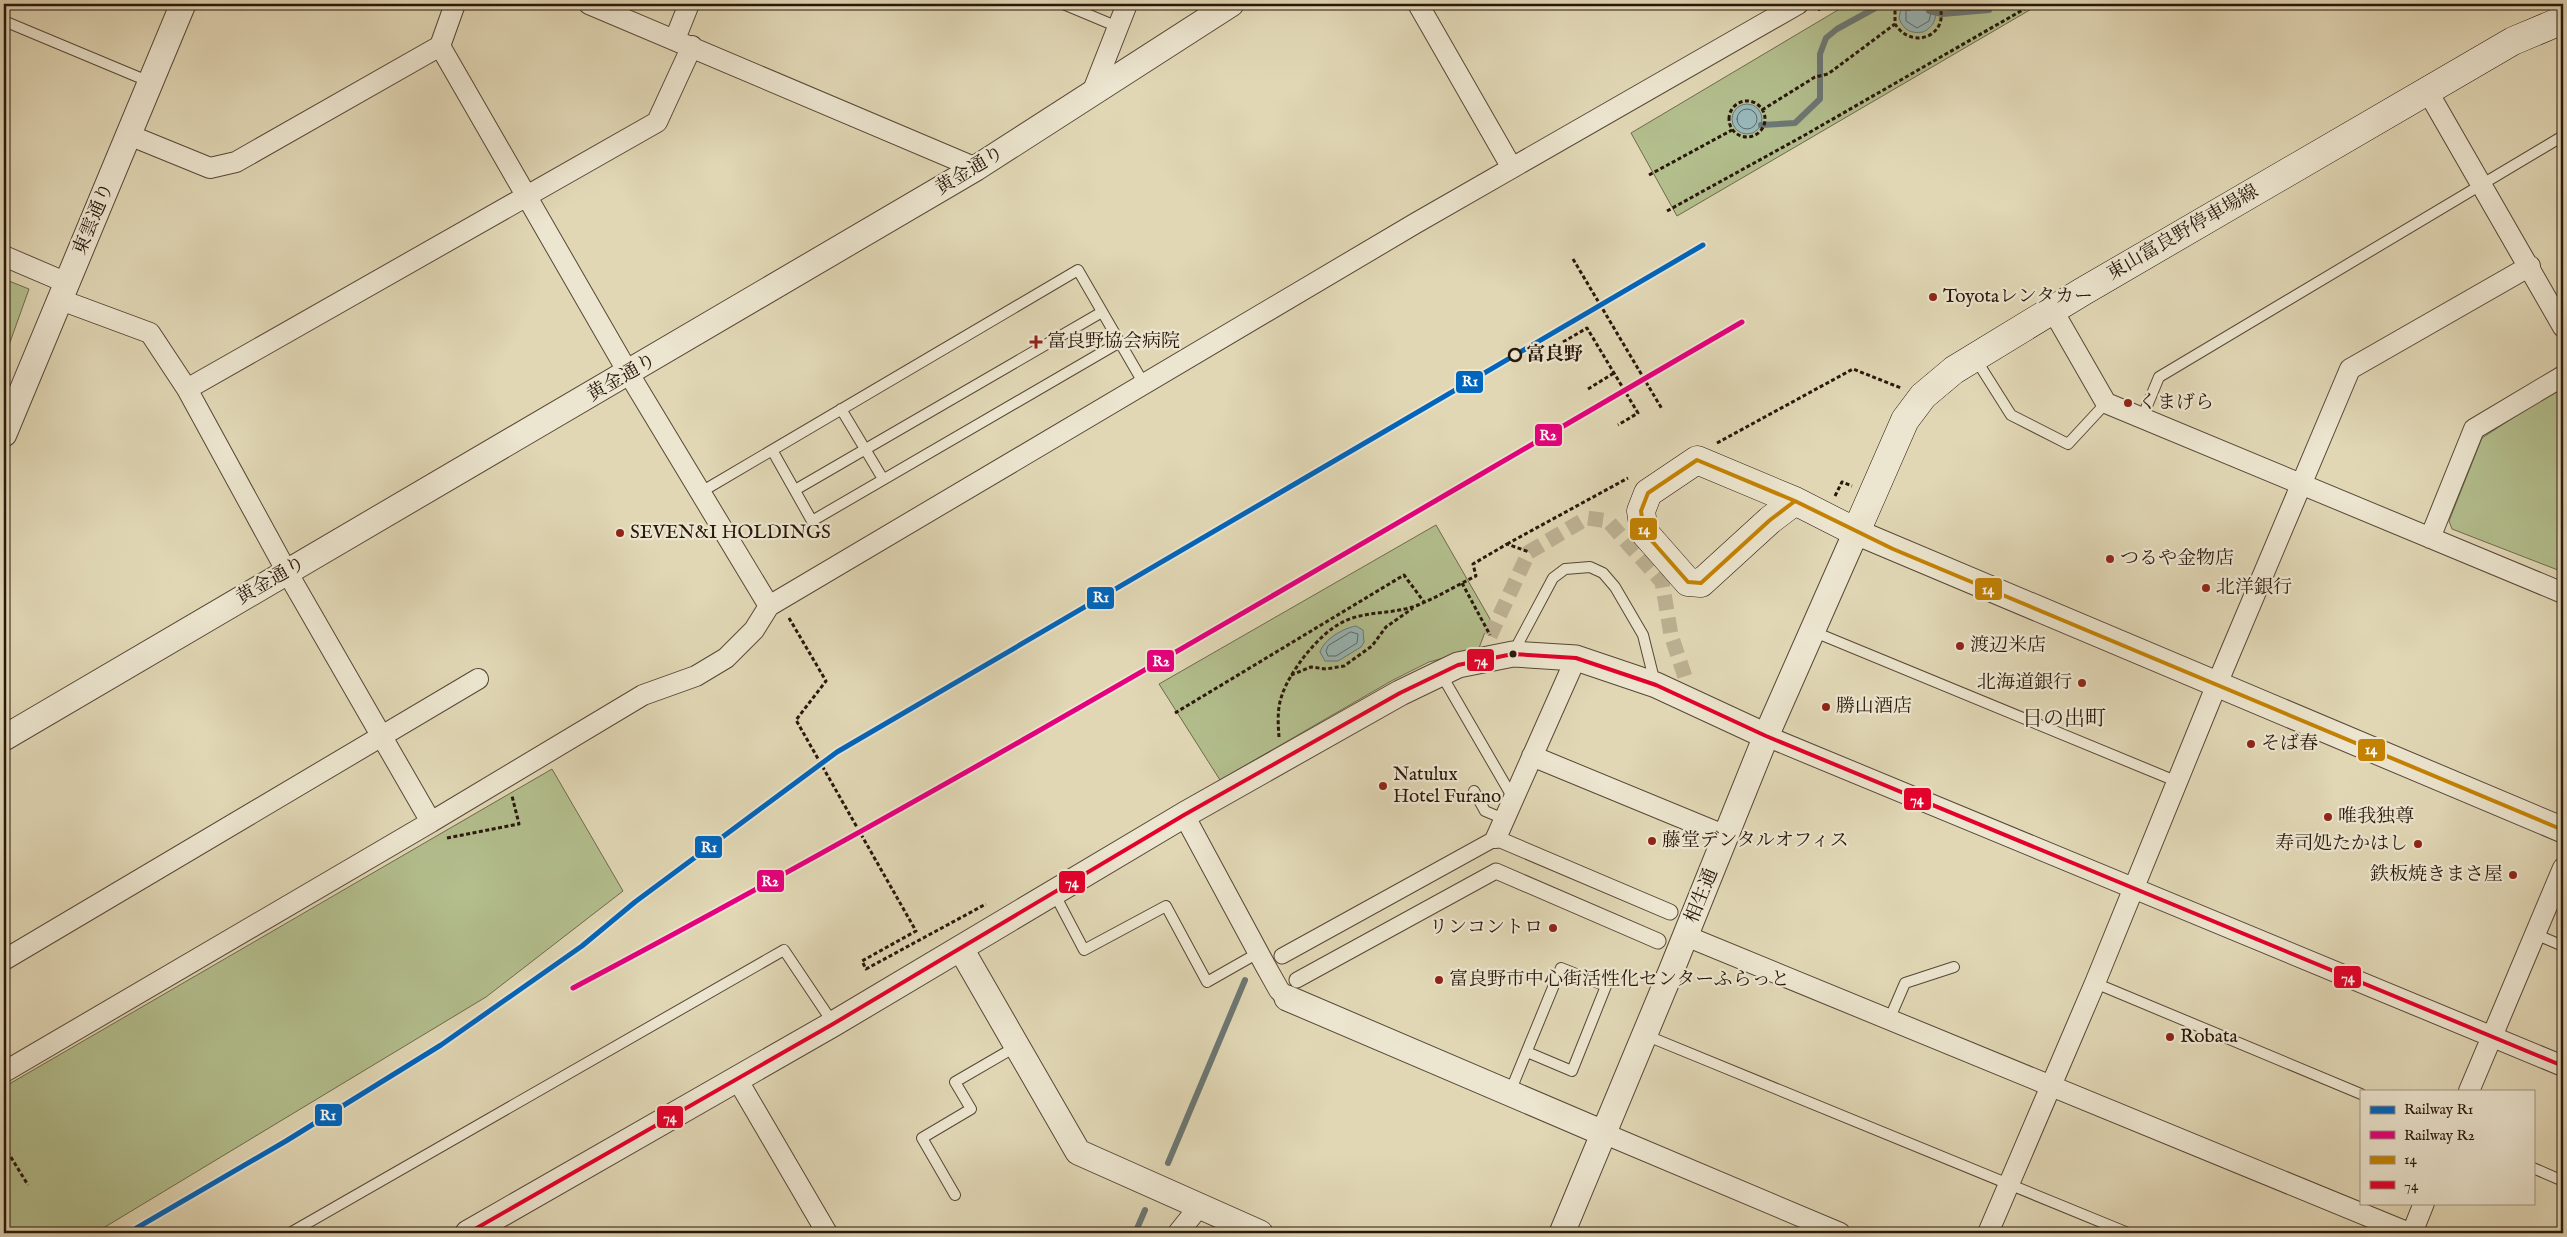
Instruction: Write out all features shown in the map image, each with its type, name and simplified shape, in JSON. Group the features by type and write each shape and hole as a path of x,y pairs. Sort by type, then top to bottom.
{"main road":[{"name":"東山富良野停車場線","path":"1856,532 1905,420 1923,396 1954,370 2052,310 2513,41 2563,20"},
{"path":"1795,501 1770,520 1701,583 1688,582 1644,532 1641,511 1648,493 1697,460 1795,501 1856,532"}],"street":[{"name":"東雲通り","path":"4,434 182,4"},
{"path":"129,134 210,168 236,162 440,46 455,4"},
{"path":"589,4 976,168"},
{"path":"187,389 657,122 684,43 690,4"},
{"path":"1092,93 1127,4"},
{"name":"黄金通り","path":"4,738 629,374 976,168 1231,4"},
{"path":"1418,4 1512,168"},
{"path":"4,1072 431,822 643,695 696,676 726,658 754,630 769,606 1144,384 1512,168 1805,9"},
{"path":"440,46 629,374 769,606"},
{"path":"2428,92 2530,266 2563,327"},
{"path":"4,256 64,291 150,333 187,389 287,572 383,735 431,822"},
{"path":"1988,1233 2095,983 2178,782 2216,684 2350,369 2530,266"},
{"path":"2052,310 2106,403 2563,593"},
{"path":"2430,538 2474,429 2563,376"},
{"path":"1856,532 2563,830"},
{"name":"相生通","path":"1562,1233 1686,936 1766,736 1856,532"},
{"path":"468,1233 833,1024 1184,815 1400,693 1458,665 1513,654 1576,658 1656,685 1766,736 2135,887 2563,1066"},
{"path":"1282,956 1496,838 1576,658"},
{"path":"4,960 478,679"},
{"path":"1532,756 1726,836"},
{"path":"1184,815 1279,990 1292,989 1496,871 1658,941"},
{"path":"1496,838 1670,912"},
{"path":"2469,1090 2490,1037 2563,868"},
{"path":"1686,936 2411,1233 2424,1204"},
{"path":"961,949 1078,1152 1198,1208 1260,1233"},
{"path":"1292,989 1510,1093 1840,1233"},
{"path":"737,1079 827,1233"},
{"path":"1178,1233 1198,1208"}],"lane":[{"path":"1063,4 1118,27"},
{"path":"4,21 150,82"},
{"path":"2142,418 2159,377 2563,136"},
{"path":"701,492 1078,270 1144,384"},
{"path":"795,490 1102,312"},
{"path":"772,450 812,521 1120,342"},
{"path":"1975,358 2011,415 2068,444 2106,403"},
{"path":"841,409 884,479"},
{"path":"1513,654 1553,578 1565,569 1590,567 1603,573 1615,587 1643,635 1656,685"},
{"path":"1812,631 2178,782"},
{"path":"1441,674 1514,798"},
{"path":"1474,792 1485,811 1504,819"},
{"path":"1054,893 1084,950 1166,906 1207,982 1258,953"},
{"path":"2535,934 2563,946"},
{"path":"290,1233 784,950 833,1024"},
{"path":"1889,1020 1905,983 1954,967"},
{"path":"1510,1093 1561,968 1606,986 1572,1070 1527,1052"},
{"path":"2095,983 2360,1094"},
{"path":"1645,1035 2128,1233"},
{"path":"956,1195 922,1138 971,1109 955,1082 1017,1046"},
{"path":"2534,1168 2563,1181"}],"path":[{"path":"1805,9 1829,4"},
{"path":"1895,4 1894,24 1906,36 1922,38 1935,31 1941,17 1939,4"},
{"path":"1667,211 1805,135 2033,4"},
{"path":"1762,110 1815,77 1828,74 1894,24"},
{"path":"1753,102 1762,110 1763,127 1754,135 1742,136 1732,130 1729,119 1737,104 1753,102"},
{"path":"1649,175 1732,130"},
{"path":"1573,258 1662,409"},
{"path":"1562,342 1587,328 1638,413 1618,425"},
{"path":"1712,446 1853,369 1923,396"},
{"path":"1588,389 1614,373"},
{"path":"1291,675 1311,667 1326,669 1344,666 1372,646 1386,627 1418,605 1476,576 1473,564 1507,544 1529,552"},
{"path":"1175,713 1404,575 1424,602"},
{"path":"1462,582 1490,636"},
{"path":"1281,760 1278,722 1281,696 1291,675 1312,647 1340,623 1362,616 1395,612 1418,605"},
{"path":"783,624 793,614"},
{"path":"789,617 826,681 796,720 916,931 862,961 866,969 928,936"},
{"path":"445,838 519,824 510,789"},
{"path":"4,1146 28,1185"}],"green space":[{"path":"1848,4 2040,4 1677,216 1631,133"},
{"path":"4,279 29,289 4,359"},
{"path":"2563,385 2563,572 2452,529 2449,521 2482,438"},
{"path":"1436,525 1490,619 1479,648 1429,662 1393,680 1220,780 1159,684"},
{"path":"552,769 623,891 486,997 95,1233 4,1233 4,1087"}],"water":[{"path":"1902,4 1932,4 1935,20 1923,32 1908,30 1903,26 1899,18"},
{"path":"1747,104 1757,109 1762,119 1757,129 1747,134 1737,129 1732,119 1737,109"},
{"path":"1356,626 1363,630 1364,642 1361,647 1338,661 1325,661 1320,652 1322,647 1340,632"}],"waterway":[{"path":"1761,125 1795,123 1820,99 1820,54 1826,38 1837,29 1879,6 1909,8"},
{"path":"1929,11 1942,14 1989,10"},
{"path":"1168,1163 1245,980"},
{"path":"1129,1233 1136,1231 1145,1210"}],"tunnel":[{"path":"1490,636 1529,552 1587,518 1608,521 1662,582 1671,635 1685,677 1678,696"}],"rail line":[{"name":"R1","path":"128,1233 286,1141 441,1045 582,946 635,902 837,752 1703,245"},
{"name":"R2","path":"573,988 869,827 1161,661 1742,322"}],"transit line":[{"name":"14","path":"1795,501 1770,520 1701,583 1688,582 1644,532 1641,511 1648,493 1697,460 1795,501 1893,549 2563,830"},
{"name":"74","path":"468,1233 833,1024 1184,815 1400,693 1458,665 1513,654 1576,658 1656,685 1766,736 2563,1066"}],"place":[{"name":"Toyotaレンタカー","path":"1933,297"},
{"name":"富良野協会病院","path":"1036,342"},
{"name":"富良野","path":"1515,355"},
{"name":"くまげら","path":"2128,403"},
{"name":"SEVEN&I HOLDINGS","path":"620,533"},
{"name":"つるや金物店","path":"2110,559"},
{"name":"北洋銀行","path":"2206,588"},
{"name":"渡辺米店","path":"1960,646"},
{"name":"北海道銀行","path":"2082,683"},
{"name":"勝山酒店","path":"1826,707"},
{"name":"そば春","path":"2251,744"},
{"name":"Natulux Hotel Furano","path":"1383,786"},
{"name":"唯我独尊","path":"2328,817"},
{"name":"藤堂デンタルオフィス","path":"1652,841"},
{"name":"寿司処たかはし","path":"2418,844"},
{"name":"鉄板焼きまさ屋","path":"2513,875"},
{"name":"リンコントロ","path":"1553,928"},
{"name":"富良野市中心街活性化センターふらっと","path":"1439,980"},
{"name":"Robata","path":"2170,1037"}],"district":[{"name":"日の出町","path":"2064,719"}]}
